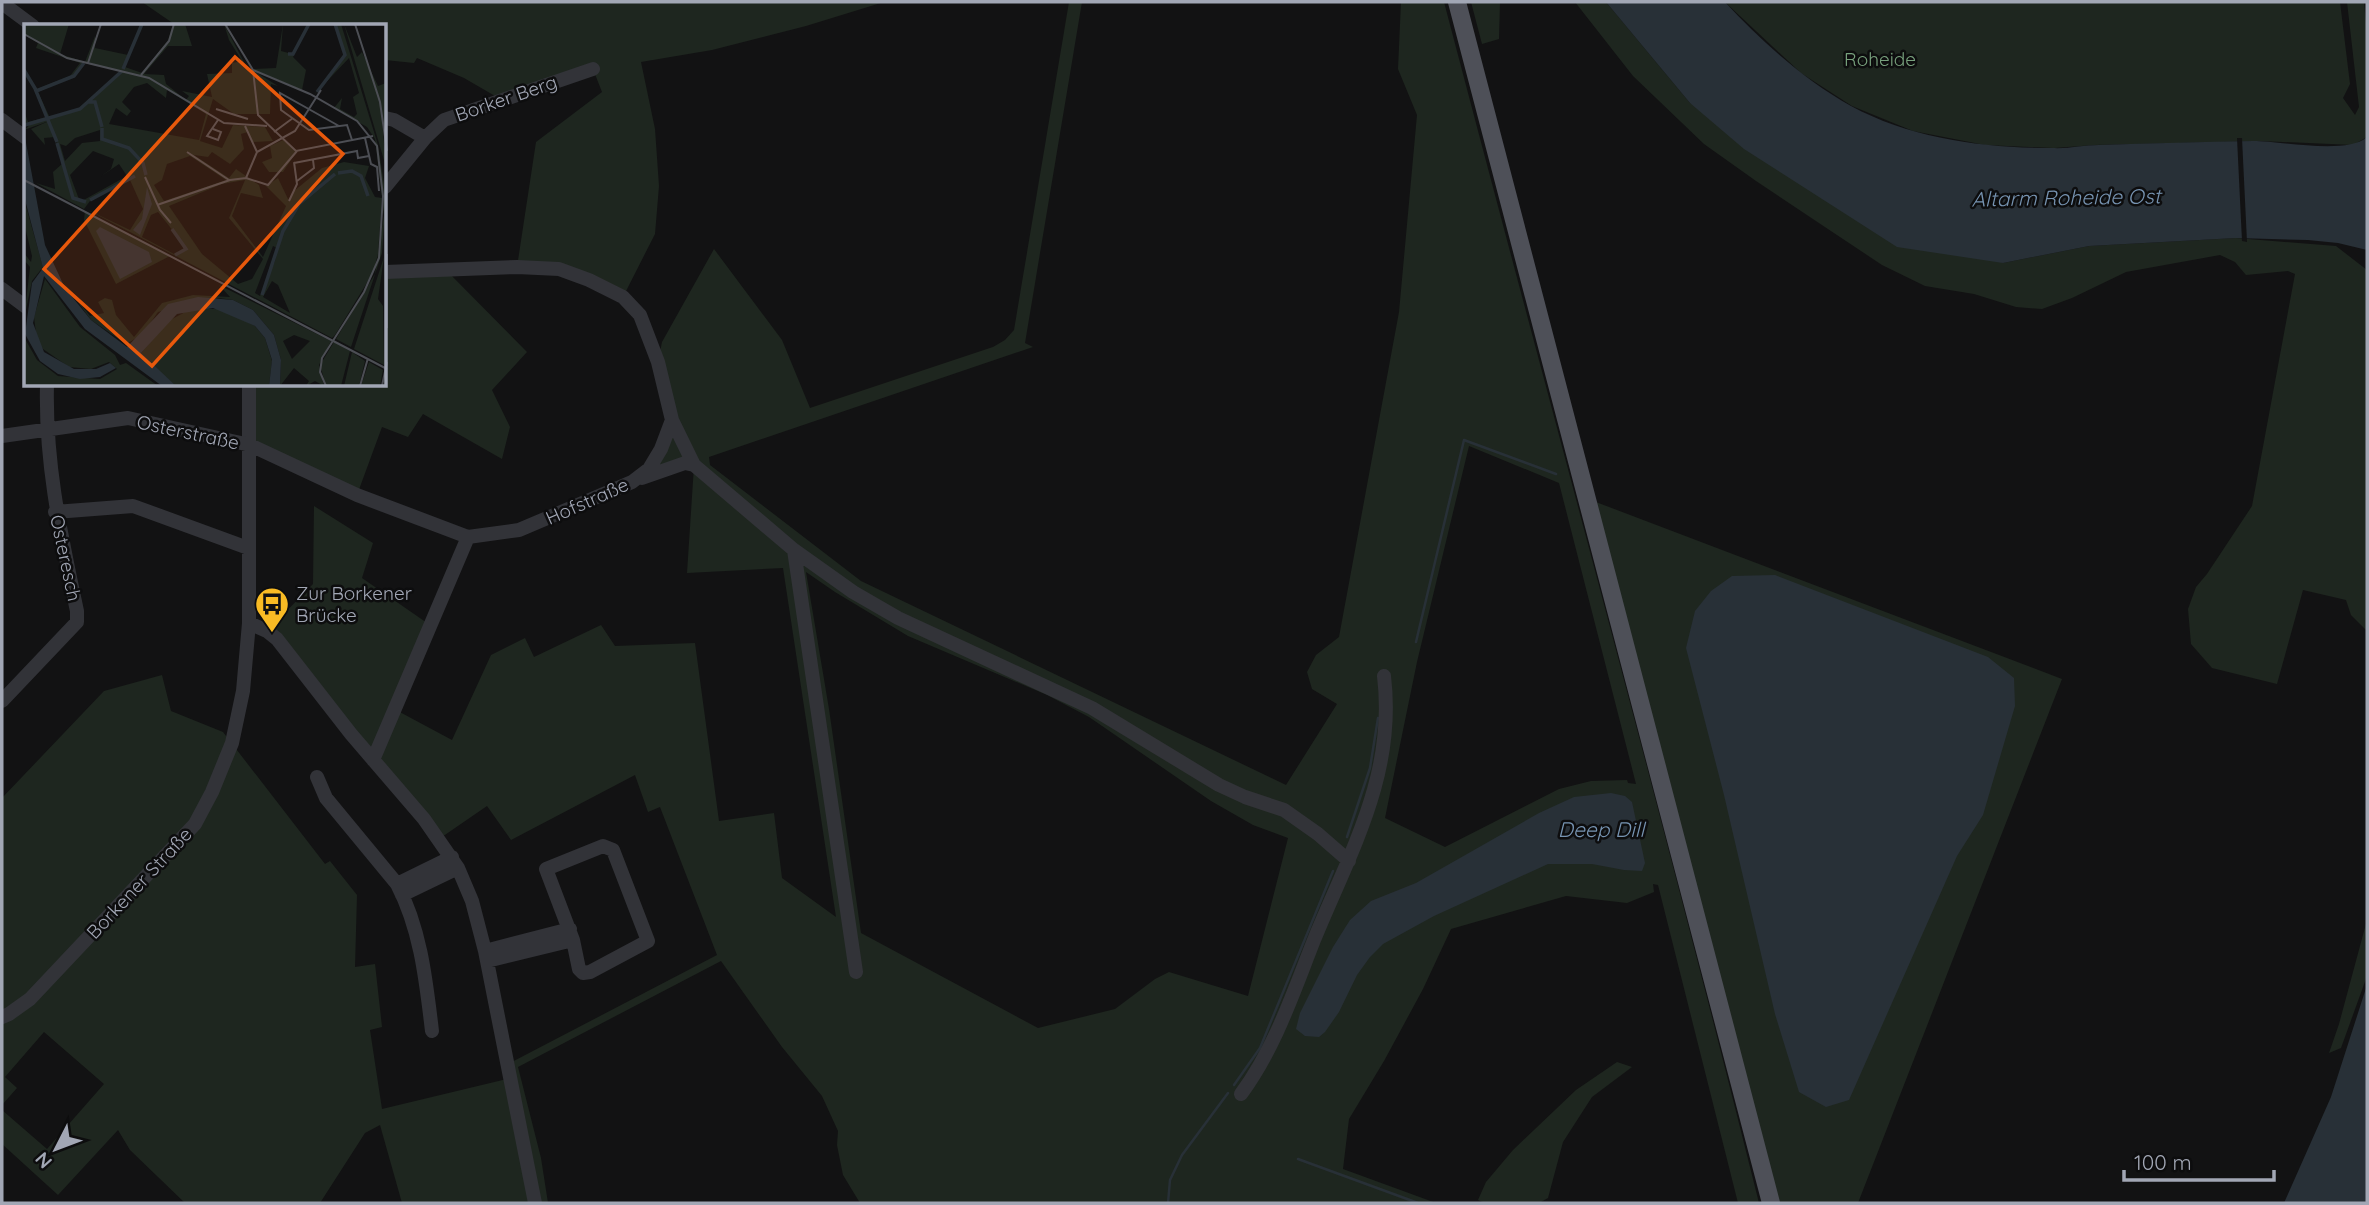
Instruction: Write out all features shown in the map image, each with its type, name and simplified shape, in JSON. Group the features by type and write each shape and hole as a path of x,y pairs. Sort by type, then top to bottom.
{"main road":[{"path":"1457,2 1772,1203"}],"street":[{"path":"2,4 30,24"},
{"name":"Borker Berg","path":"387,185 425,138 444,120 593,69"},
{"path":"387,118 425,138"},
{"path":"2,120 24,136"},
{"path":"387,272 517,267 559,270 613,292 633,306 640,315 658,362 672,420 694,465 794,550 853,592 898,618 1092,708 1219,785 1284,810 1318,834 1349,861"},
{"path":"2,289 24,306"},
{"name":"Osteresch","path":"2,701 77,622 77,611 55,512 46,431 47,387"},
{"name":"Borkener Straße","path":"2,1017 30,999 195,824 212,792 232,743 243,691 249,623 249,387"},
{"name":"Osterstraße","path":"2,436 128,418 250,445"},
{"name":"Hofstraße","path":"250,445 357,495 468,537 519,530 632,482 649,469 662,449 672,420"},
{"path":"632,482 685,463 694,465"},
{"path":"55,512 133,506 248,548"},
{"path":"373,760 468,537"},
{"path":"794,550 856,972"},
{"path":"249,623 277,639 373,760 425,819 455,862 472,901 486,956 535,1203"},
{"path":"1241,1094 1268,1054 1367,818 1380,770 1387,703 1384,676"},
{"path":"317,777 326,798 400,890 415,931 424,967 432,1031"},
{"path":"607,845 614,850 648,941 590,972 583,973 579,969 572,934 546,869 607,845"},
{"path":"400,890 455,862"},
{"path":"486,956 572,934"}],"green space":[{"path":"142,2 884,2 806,26 712,50 641,62 655,129 659,186 655,234 623,297 589,280 517,267 536,142 602,92 593,69 502,100 464,78 417,58 414,63 387,60 387,24 174,24"},
{"path":"1069,2 1082,2 1025,343 1033,347 709,457 710,465 861,581 1286,785 1337,704 1312,689 1307,672 1316,655 1339,637 1399,312 1417,115 1398,69 1401,2 1444,2 1643,752 1759,1203 1738,1203 1658,885 1653,884 1654,892 1627,903 1566,896 1451,929 1423,989 1349,1119 1343,1169 1436,1203 860,1203 843,1175 837,1145 838,1131 822,1096 782,1047 721,961 518,1067 541,1158 548,1203 402,1203 380,1125 365,1133 320,1203 185,1203 130,1150 118,1130 58,1195 2,1144 2,1110 47,1149 104,1084 44,1032 5,1077 17,1088 2,1105 2,798 104,691 162,675 171,711 223,732 325,864 330,861 357,895 355,967 375,964 382,1027 370,1030 382,1109 511,1078 508,1064 717,955 660,807 648,812 635,775 511,840 487,806 439,839 267,631 313,584 314,506 373,543 362,578 430,625 396,710 452,740 491,655 525,638 534,657 601,625 615,646 695,643 719,821 774,813 782,878 836,917 783,568 687,573 694,466 649,469 672,421 658,362 662,342 714,249 782,340 810,408 993,347 1005,340 1014,330","holes":["1469,446 1559,483 1636,784 1628,783 1627,780 1591,781 1559,789 1445,847 1385,818 1417,662","806,572 908,636 1047,695 1089,717 1211,801 1253,825 1288,838 1248,996 1169,972 1155,979 1115,1009 1038,1028 861,933 829,709"]},
{"path":"1471,2 1500,2 1499,39 1482,44"},
{"path":"1575,2 1606,2 1690,103 2003,263 2089,246 2236,238 2336,246 2367,270 2367,631 2351,615 2346,600 2303,590 2277,684 2212,668 2191,644 2188,609 2196,587 2252,506 2295,274 2288,271 2246,275 2235,262 2220,255 2126,272 2042,309 2016,307 1974,294 1925,286 1882,265 1704,144 1633,76"},
{"name":"Roheide","path":"1725,2 2340,2 2350,84 2343,98 2355,115 2359,107 2347,2 2364,2 2367,34 2367,137 2353,145 2260,141 2054,148 1985,145 1913,131 1852,106 1801,73"},
{"path":"445,269 527,352 492,390 510,427 502,459 423,414 408,437 382,427 357,495 250,445 249,387 387,387 387,272"},
{"path":"1588,499 2062,679 1858,1203 1770,1203"},
{"path":"2367,920 2367,976 2341,1048 2329,1053 2339,1024"},
{"path":"1617,1062 1632,1067 1592,1097 1563,1142 1548,1198 1539,1203 1485,1203 1478,1200 1486,1182 1513,1150 1576,1090"}],"water":[{"name":"Altarm Roheide Ost","path":"1606,2 1725,2 1784,59 1834,96 1874,117 1923,134 1949,139 2000,146 2058,148 2253,141 2330,146 2358,142 2367,137 2367,250 2308,240 2236,238 2089,246 2003,263 1897,247 1744,149 1690,103"},
{"path":"1775,575 1988,657 2014,678 2015,706 1983,815 1957,856 1849,1100 1826,1107 1799,1092 1775,1014 1724,795 1686,648 1695,611 1711,591 1732,576"},
{"name":"Deep Dill","path":"1611,793 1625,796 1632,802 1645,863 1642,871 1592,864 1548,864 1434,916 1383,944 1370,957 1357,975 1339,1012 1319,1037 1305,1036 1296,1029 1300,1013 1333,947 1350,920 1371,901 1416,883 1539,813 1574,797"},
{"path":"2367,985 2367,1203 2284,1203 2331,1097"}],"pier":[{"path":"2237,138 2242,138 2247,242 2242,241"}],"waterway":[{"path":"1416,642 1464,440 1556,474"},
{"path":"1347,837 1370,768 1378,718"},
{"path":"1234,1085 1260,1048 1333,871"},
{"path":"1168,1203 1170,1180 1182,1155 1228,1093"},
{"path":"1298,1159 1418,1203"}],"place":[{"name":"Zur Borkener Brücke","path":"272,634"}]}
